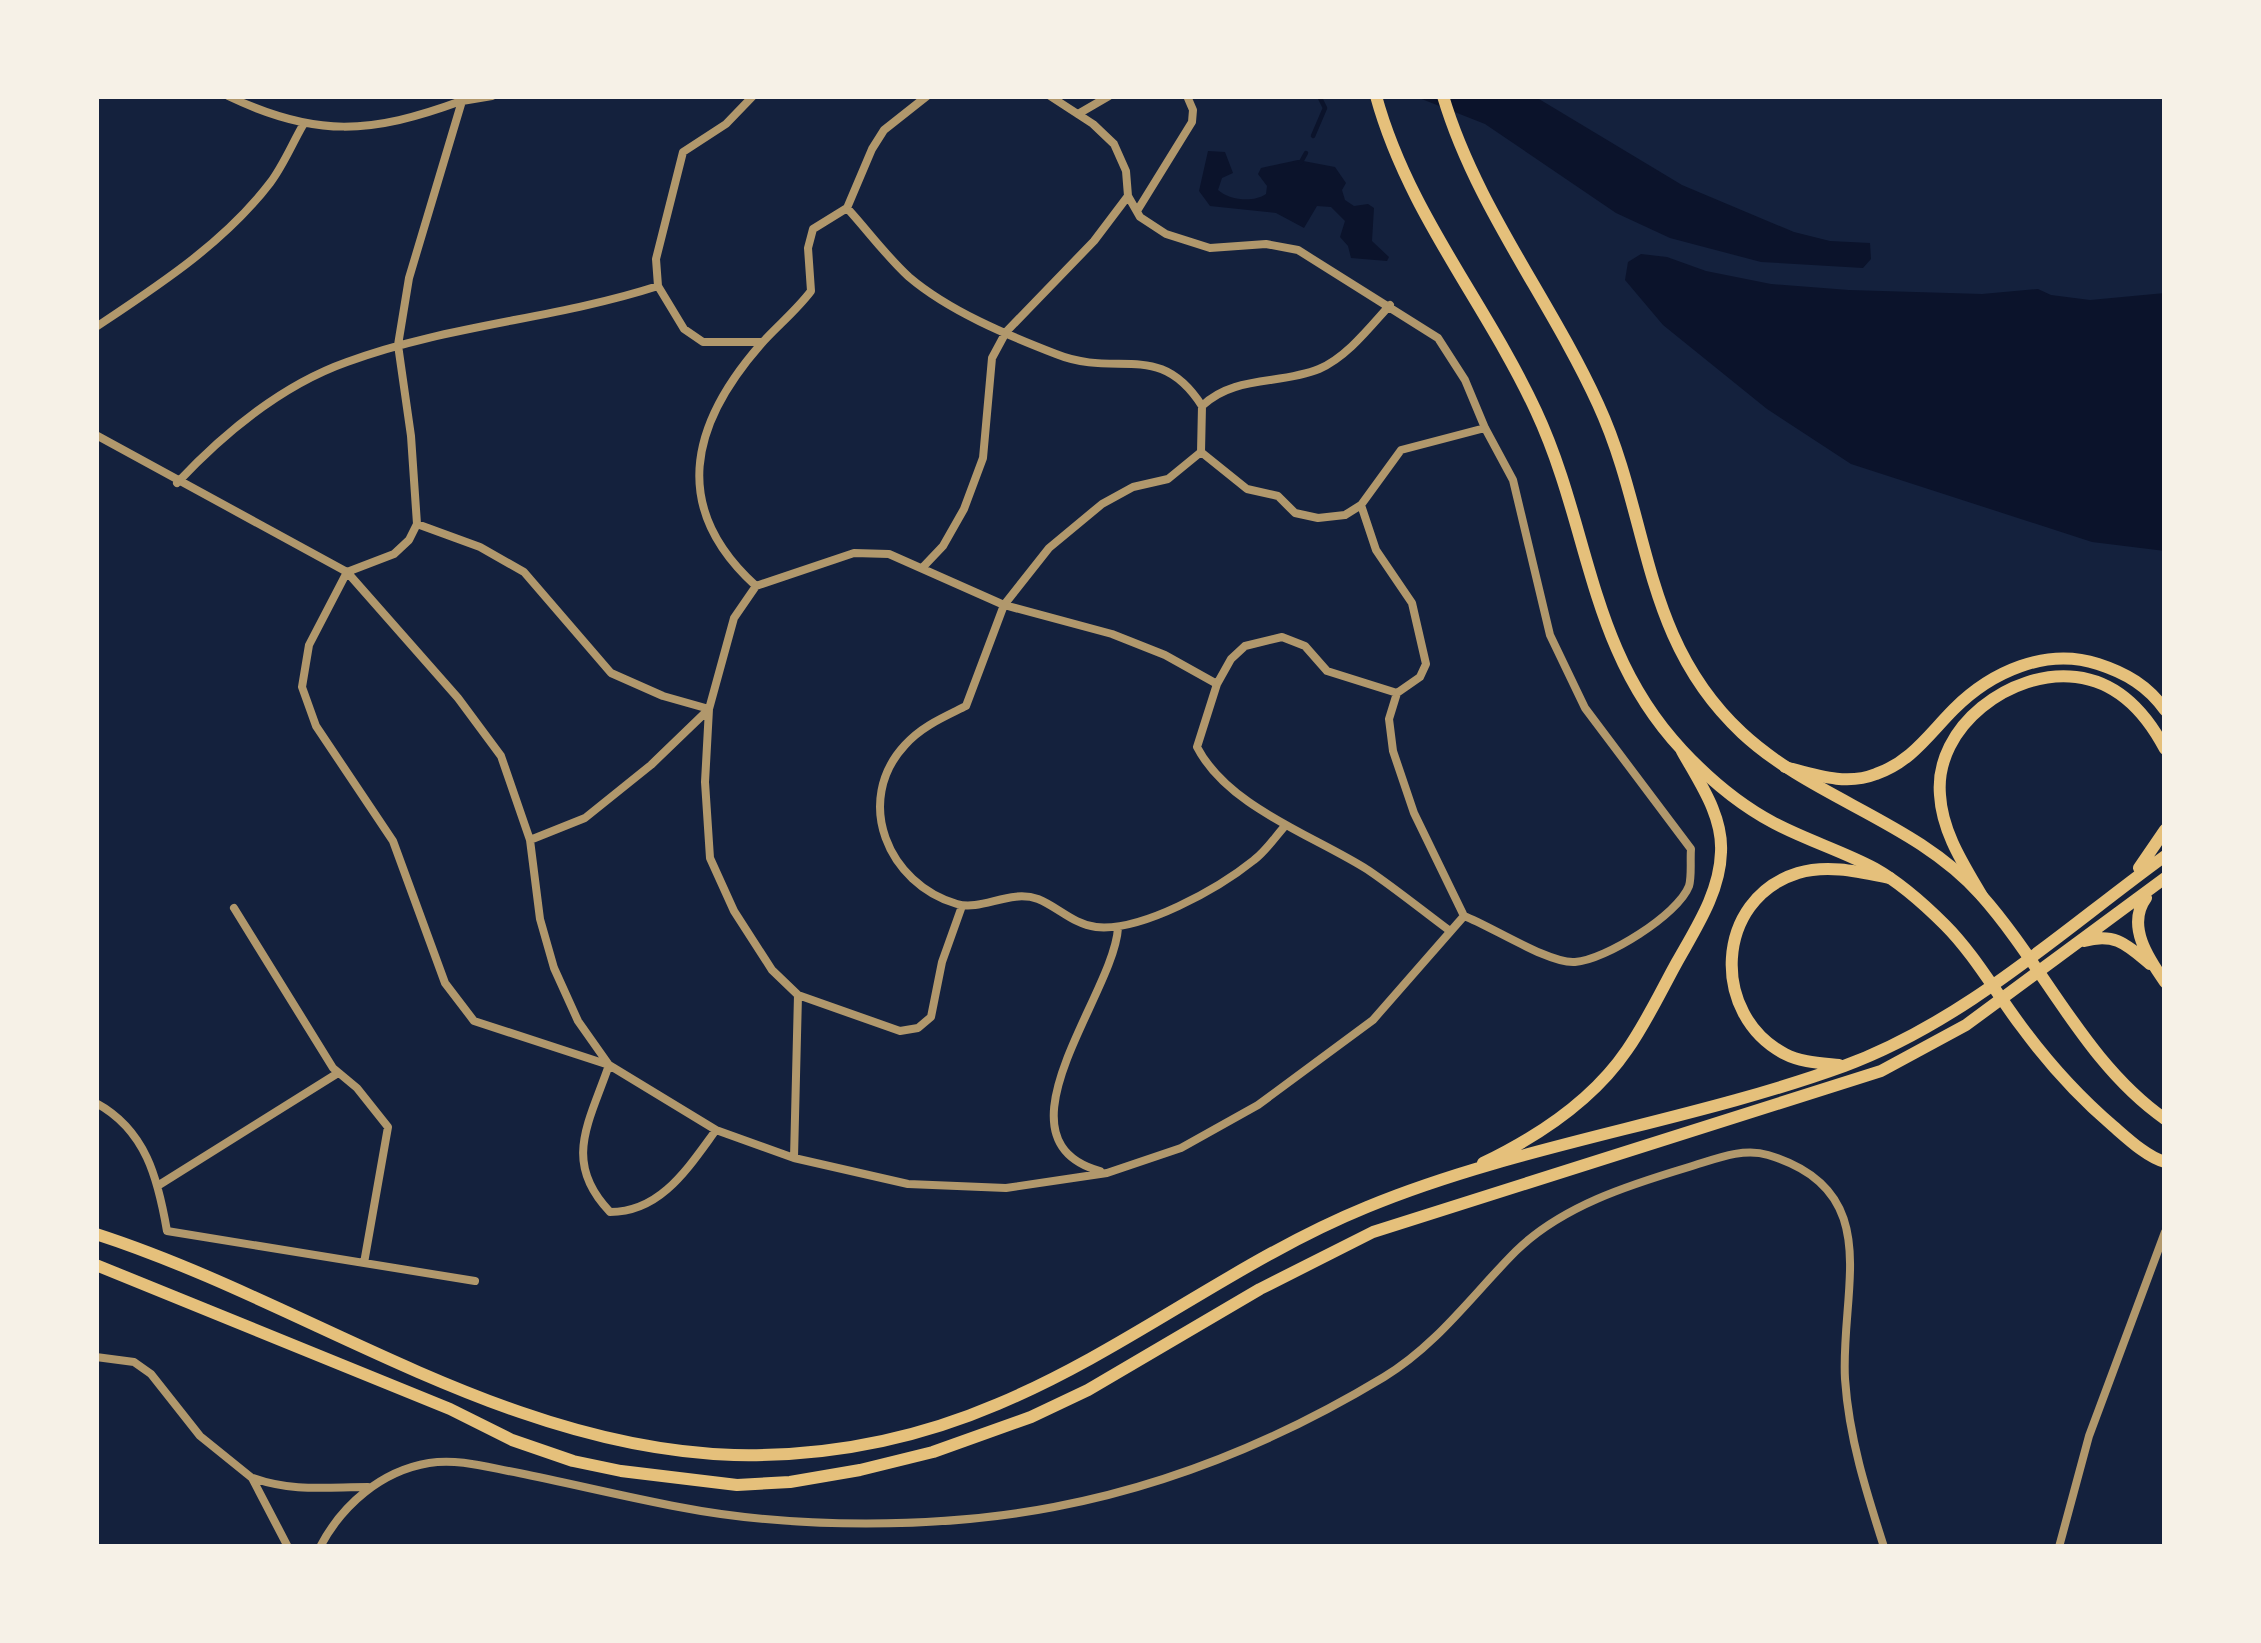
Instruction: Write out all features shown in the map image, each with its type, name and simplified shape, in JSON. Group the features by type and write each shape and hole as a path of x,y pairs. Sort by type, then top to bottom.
{"main road":[{"path":"1443,96 1496,219 1601,410 1630,492 1658,601 1685,662 1742,733 1785,767 1883,819 1930,850 1982,896"},
{"path":"1376,98 1420,209 1539,417 1571,502 1611,643 1654,717 1714,782 1771,822 1890,878 1960,941 2064,1081 2124,1136 2165,1162"},
{"path":"1785,767 1836,780 1882,773 1919,748 1990,679 2038,661 2063,658 2102,665 2140,683 2165,710"},
{"path":"2165,749 2143,712 2124,696 2075,677 2045,678 2018,686 1971,716 1952,740 1939,793 1957,853 1982,896 2111,1071 2165,1120"},
{"path":"1444,1180 1536,1136 1598,1082 1626,1052 1694,934 1716,885 1722,850 1710,802 1682,751"},
{"path":"2118,890 2144,863 2165,830"},
{"path":"96,1234 491,1402 552,1423 669,1449 732,1455 808,1454 875,1444 1000,1404 1320,1227 1403,1192 1846,1065 1895,1044 1955,1010 2165,856"},
{"path":"1846,1065 1789,1056 1751,1028 1734,997 1733,944 1750,907 1778,882 1799,873 1842,869 1890,878"},
{"path":"98,1267 572,1461 621,1472 737,1485 790,1483 933,1452 1014,1424 1088,1390 1260,1289 1373,1232 1880,1071 1966,1025 2160,882"},
{"path":"2153,966 2136,924 2139,908 2160,882"},
{"path":"2078,943 2118,938 2165,982"}],"street":[{"path":"228,96 303,125 328,128 419,116 462,98 493,96"},
{"path":"753,96 726,124 683,152 656,259 658,286 684,329 703,341 763,342"},
{"path":"757,586 728,560 707,524 698,482 704,433 723,392 812,291 808,248 813,230 847,208 884,130 927,96"},
{"path":"1050,96 1114,144 1126,171 1128,196 1137,211 1166,234 1210,248 1266,244 1298,250 1438,338 1465,380 1513,480 1550,634 1576,690 1691,849 1688,888 1655,924 1614,949 1574,963 1464,916 1414,813 1393,751 1389,719 1397,693 1420,677 1426,664 1412,603 1376,550 1361,506"},
{"path":"1078,114 1109,96"},
{"path":"1137,211 1192,122 1193,110 1186,96"},
{"path":"462,98 409,278 398,345 417,524 394,554 347,572 309,645 302,687 316,726 393,841 445,983 474,1021 609,1065 716,1130 794,1158 908,1184 1006,1188 1107,1173 1181,1148 1258,1105 1372,1020 1464,916"},
{"path":"96,327 228,231 273,180 303,125"},
{"path":"923,566 943,546 983,458 992,358 1006,332 1094,241 1128,196"},
{"path":"847,208 910,278 1006,332 1096,366 1132,363 1166,368 1187,382 1202,406 1201,452 1168,479 1133,487 1102,504 1049,548 1004,605 966,706 929,724 903,747 881,780 879,820 893,860 924,891 962,906 1007,896 1038,899 1090,926 1118,928 1208,891 1257,858 1285,826"},
{"path":"177,483 214,444 274,400 342,363 398,345 606,302 658,286"},
{"path":"1202,406 1219,390 1320,369 1357,342 1390,305"},
{"path":"1201,452 1247,489 1278,496 1295,513 1331,516 1361,506 1401,450 1485,428"},
{"path":"96,436 347,572 458,698 501,755 530,840 540,919 554,968 578,1021 609,1065"},
{"path":"417,524 480,547 524,572 611,673 663,696 709,709"},
{"path":"962,906 942,962 932,1017 919,1028 900,1030 798,995 772,970 734,911 710,858 705,782 709,709 734,618 757,586 854,554 889,554 1004,605 1112,634 1166,655 1217,684"},
{"path":"1397,693 1327,671 1305,646 1282,637 1245,646 1217,684 1197,747 1208,769 1285,826 1366,869 1450,931"},
{"path":"530,840 585,818 651,765 709,709"},
{"path":"234,908 338,1073 357,1088 388,1127 364,1263"},
{"path":"1107,1173 1080,1166 1068,1155 1055,1135 1052,1113 1073,1045 1112,963 1118,928"},
{"path":"794,1158 798,995"},
{"path":"609,1065 581,1163 591,1192 610,1213 636,1212 678,1181 716,1130"},
{"path":"159,1185 338,1073"},
{"path":"96,1103 128,1126 146,1151 159,1185 167,1231 476,1280"},
{"path":"320,1547 334,1522 370,1487 405,1469 451,1462 702,1510 796,1519 911,1523 1033,1510 1102,1496 1233,1452 1312,1417 1390,1373 1435,1337 1519,1249 1570,1213 1680,1169 1747,1153 1767,1155 1814,1178 1829,1191 1847,1224 1852,1259 1845,1372 1851,1441 1884,1547"},
{"path":"2059,1547 2094,1420 2165,1232"},
{"path":"96,1357 134,1362 151,1374 200,1436 252,1478 288,1547"},
{"path":"252,1478 291,1488 370,1487"}],"water":[{"path":"1414,96 1534,96 1682,185 1794,232 1830,241 1870,243 1871,259 1863,268 1761,262 1670,238 1616,213 1485,124"},
{"path":"1208,151 1225,152 1233,173 1222,178 1218,190 1241,199 1266,194 1267,186 1258,174 1261,168 1298,160 1335,167 1346,183 1345,200 1374,208 1372,241 1389,257 1387,261 1351,258 1340,237 1345,221 1331,207 1317,206 1304,228 1276,213 1210,206 1199,191"},
{"path":"1641,254 1771,284 1849,290 1982,294 2038,289 2090,300 2165,293 2165,551 2092,542 1851,464 1767,409 1663,325 1625,280 1628,262"}],"waterway":[{"path":"1313,136 1325,108 1319,96"},
{"path":"1301,162 1306,153"}]}
